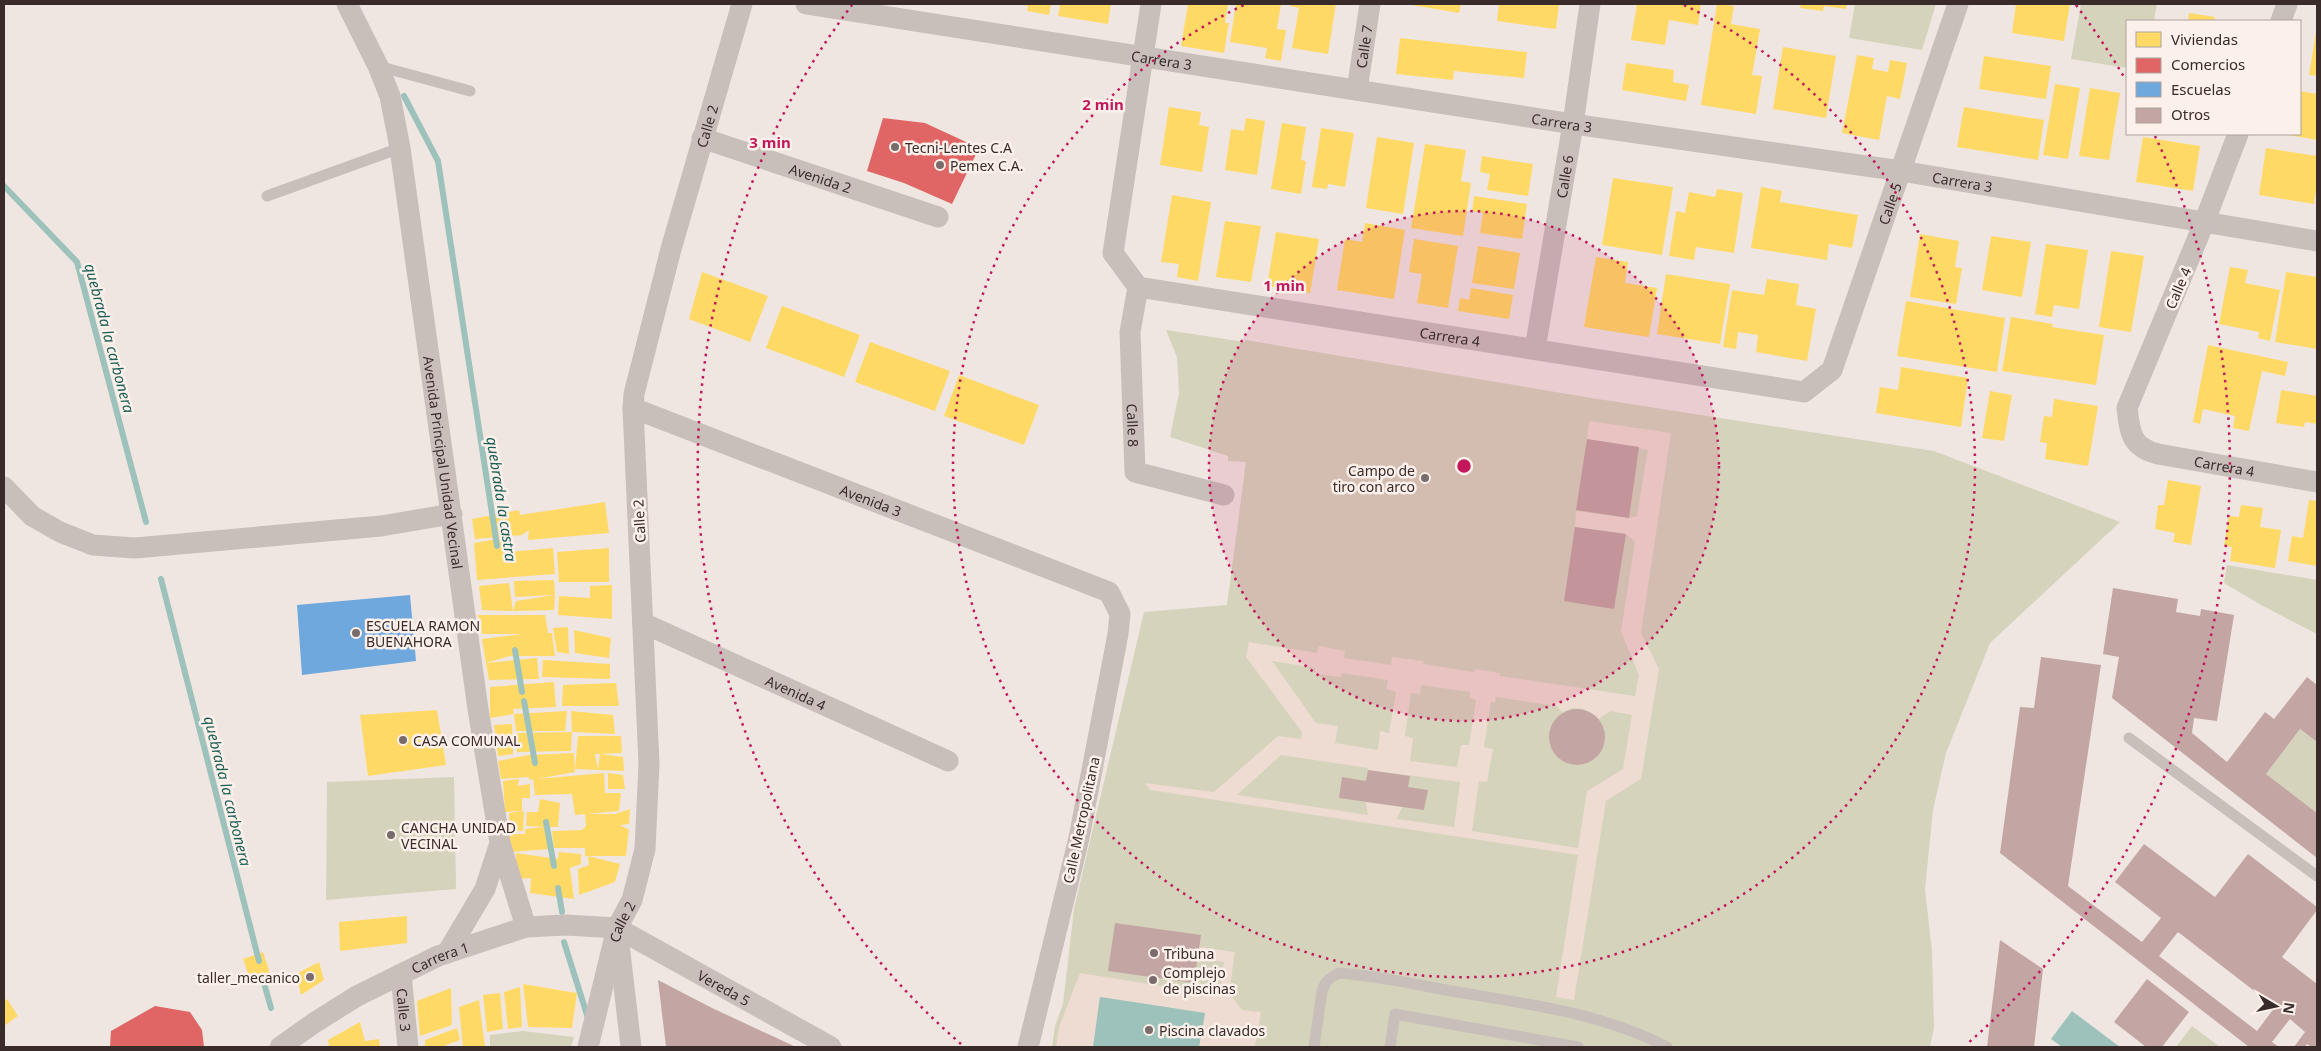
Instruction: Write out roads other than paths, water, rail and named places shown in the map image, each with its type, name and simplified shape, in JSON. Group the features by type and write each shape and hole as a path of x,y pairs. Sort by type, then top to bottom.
{"street":[{"name":"Avenida Principal Unidad Vecinal","path":"347,4 378,66 390,96 400,148 478,709 500,843 526,926"},
{"name":"Calle 2","path":"631,1047 617,928 632,900 645,849 650,764 633,408 634,394 670,249 742,4"},
{"name":"Carrera 3","path":"806,4 1573,124 1901,171 2317,241"},
{"path":"1138,288 1113,253 1151,4"},
{"name":"Calle 7","path":"1356,90 1370,4"},
{"name":"Calle 6","path":"1535,349 1573,124 1590,4"},
{"name":"Calle 5","path":"1804,392 1832,370 1958,4"},
{"path":"2281,20 2287,4"},
{"name":"Calle 4","path":"2134,442 2129,426 2127,408 2204,223 2238,135"},
{"name":"Avenida 2","path":"702,138 938,217"},
{"name":"Carrera 4","path":"1138,288 1804,392"},
{"name":"Calle 8","path":"1138,288 1130,332 1135,472 1224,495"},
{"name":"Avenida 3","path":"633,408 1109,592"},
{"name":"Carrera 4","path":"2134,442 2146,451 2158,454 2317,482"},
{"path":"4,487 32,516 60,532 93,545 135,548 371,527 452,514"},
{"name":"Calle Metropolitana","path":"1028,1047 1079,838 1118,634 1120,614 1109,592"},
{"name":"Avenida 4","path":"644,623 948,761"},
{"path":"447,953 484,889 500,843"},
{"name":"Carrera 1","path":"280,1047 350,1001 401,974 447,953 526,926 566,925 617,928"},
{"path":"588,1047 617,928"},
{"name":"Vereda 5","path":"617,928 831,1047"},
{"name":"Calle 3","path":"401,974 408,1047"}],"lane":[{"path":"378,66 470,91"},
{"path":"267,196 400,148"},
{"path":"2129,738 2317,876"},
{"path":"1314,1047 1325,982 1331,976 1340,973 1542,1007 1588,1017 1645,1036 1667,1047"},
{"path":"1390,1047 1395,1014 1578,1047"}],"water":[{"name":"Piscina clavados","path":"1100,997 1205,1013 1199,1047 1093,1047"},
{"path":"2072,1011 2120,1047 2062,1047 2051,1039"}],"waterway":[{"name":"quebrada la castra","path":"404,96 438,161 497,546"},
{"name":"quebrada la carbonera","path":"4,186 77,262 146,522"},
{"name":"quebrada la carbonera","path":"161,579 259,961"},
{"name":"quebrada la castra","path":"515,650 522,692"},
{"name":"quebrada la castra","path":"524,701 535,763"},
{"name":"quebrada la castra","path":"546,822 554,866"},
{"name":"quebrada la castra","path":"558,888 562,912"},
{"name":"quebrada la castra","path":"564,942 588,1018"},
{"name":"quebrada la carbonera","path":"262,976 271,1008"}],"place":[{"name":"Tecni-Lentes C.A","path":"895,147"},
{"name":"Pemex C.A.","path":"940,165"},
{"name":"Campo de tiro con arco","path":"1425,478"},
{"name":"ESCUELA RAMON BUENAHORA","path":"356,633"},
{"name":"CASA COMUNAL","path":"403,740"},
{"name":"CANCHA UNIDAD VECINAL","path":"391,835"},
{"name":"Tribuna","path":"1154,953"},
{"name":"taller_mecanico","path":"310,977"},
{"name":"Complejo de piscinas","path":"1153,980"},
{"name":"Piscina clavados","path":"1149,1030"}]}
